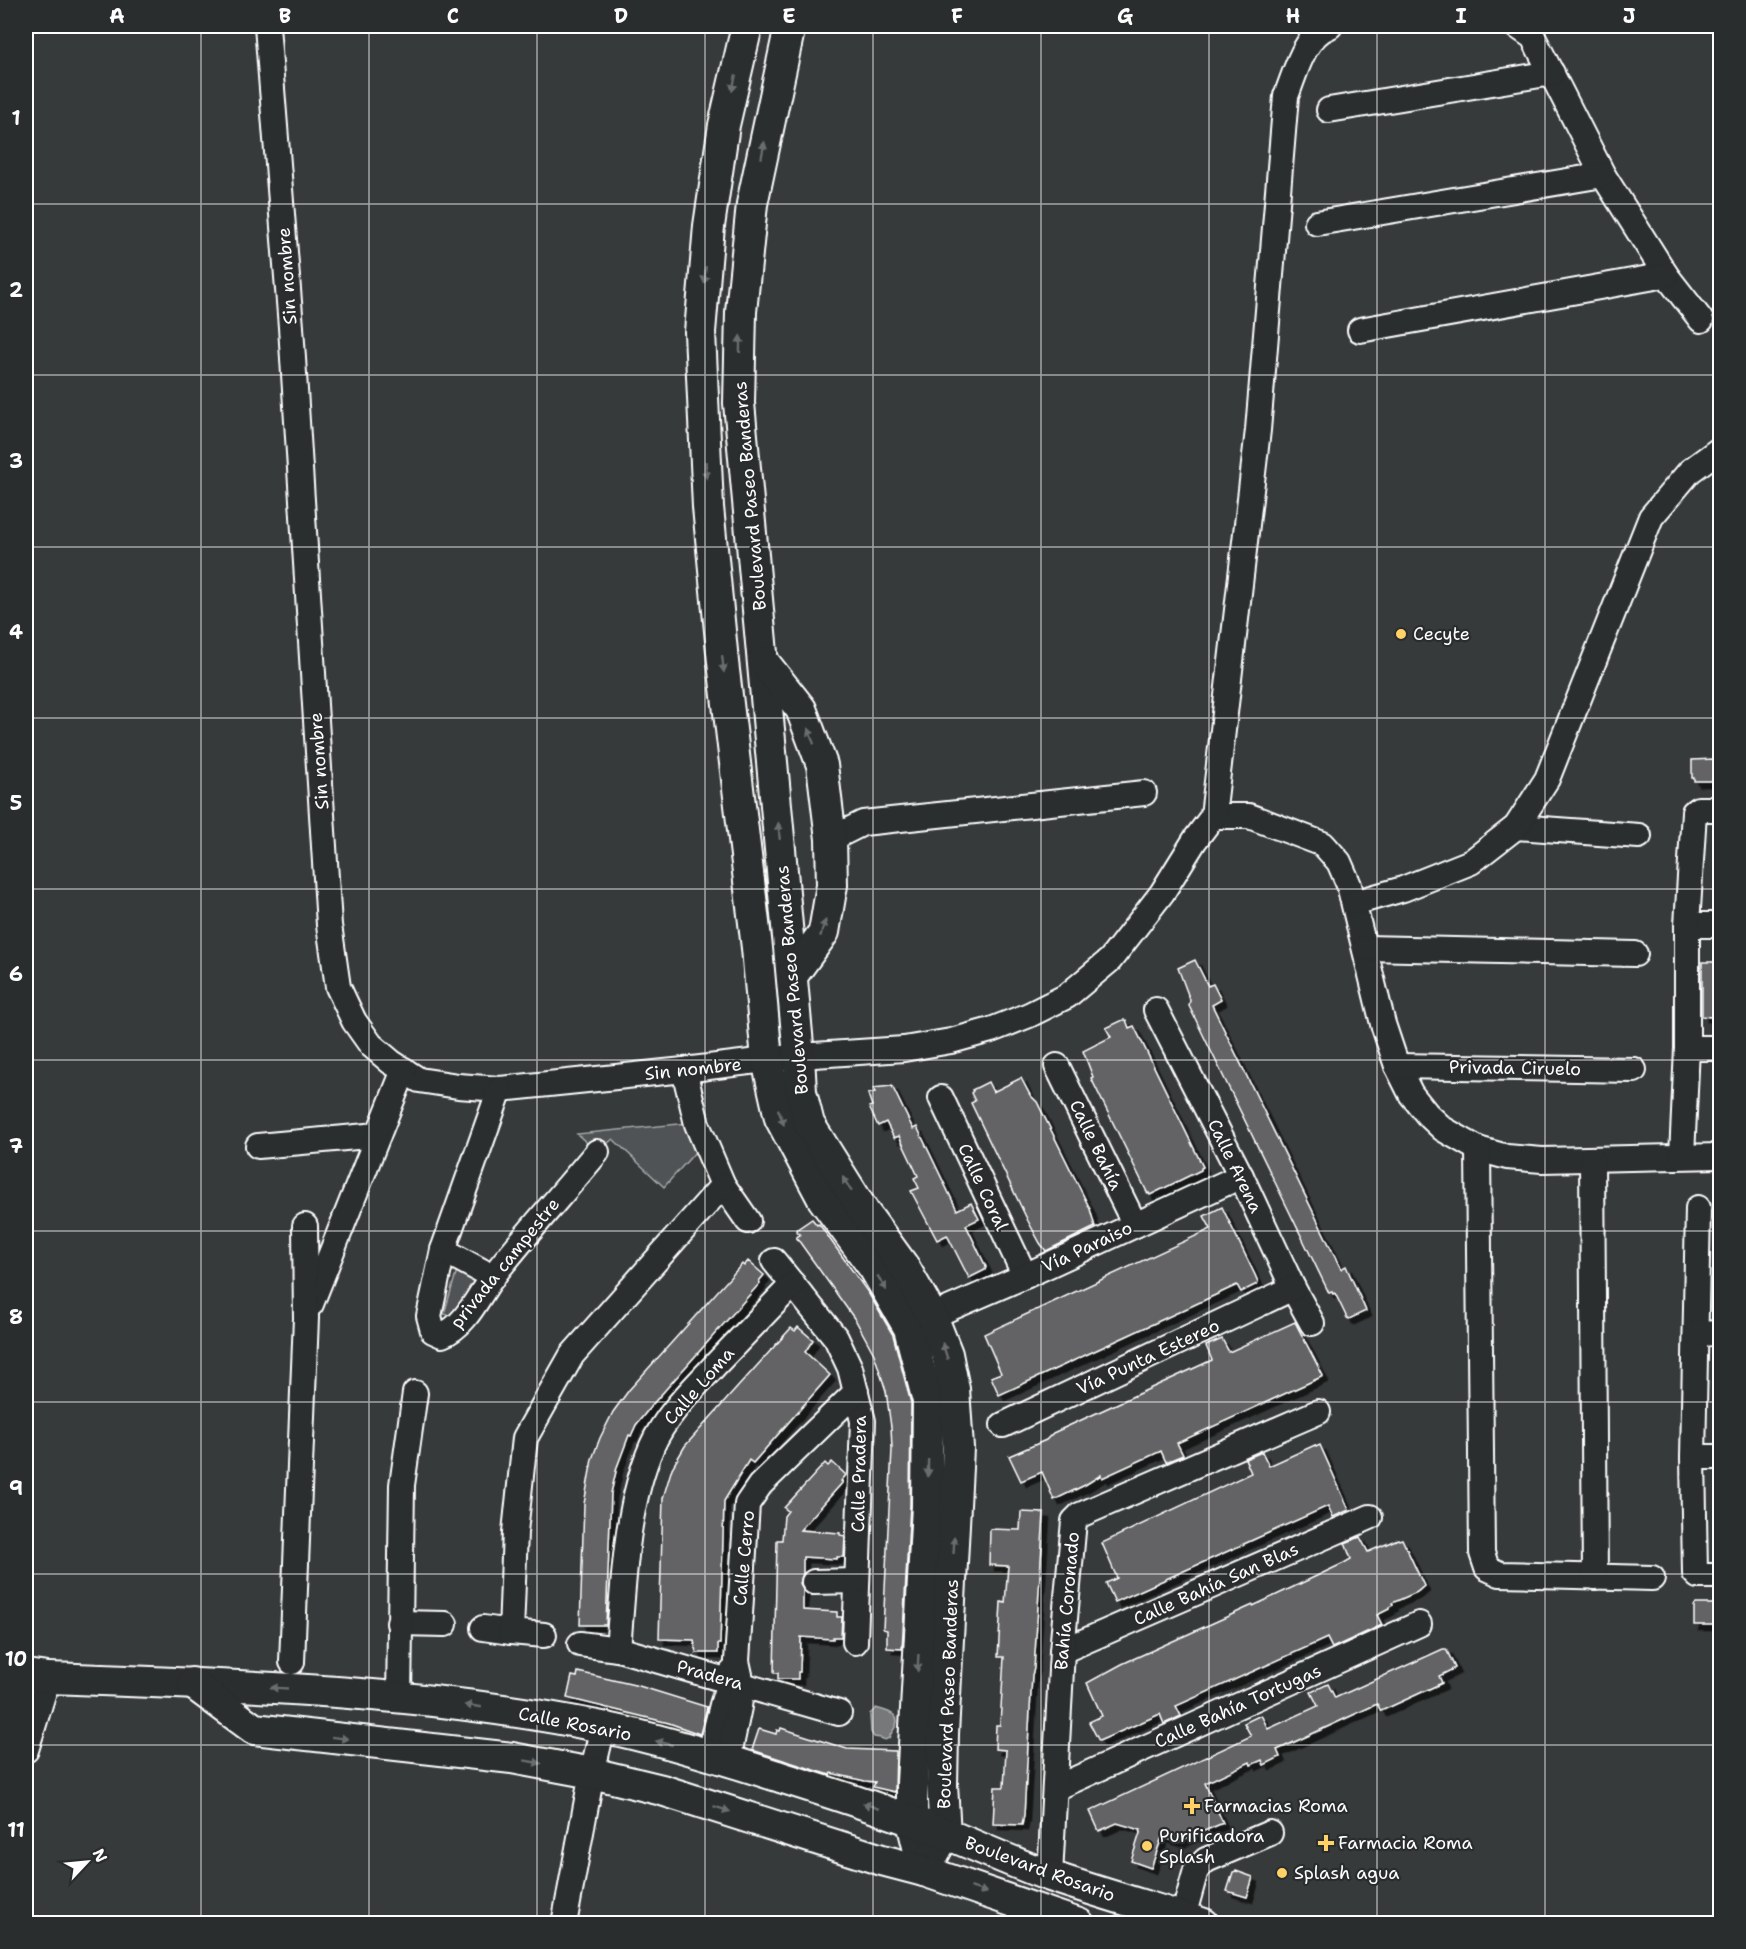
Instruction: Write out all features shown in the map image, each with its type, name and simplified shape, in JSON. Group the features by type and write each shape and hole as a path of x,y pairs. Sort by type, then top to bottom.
{"main road":[{"name":"Boulevard Paseo Banderas","path":"747,26 721,148 709,226 700,332 708,507 723,662 757,948 766,1060 780,1118 823,1199 874,1268 909,1328 927,1401 927,1506 913,1760 912,1822 924,1871"},
{"name":"Boulevard Paseo Banderas","path":"790,26 753,204 741,312 739,403 800,1056 801,1092 809,1124 864,1212 904,1267 932,1316 947,1354 954,1389 958,1448 943,1734 942,1785 945,1834 924,1871"},
{"path":"763,661 801,709 822,765 831,839 832,885 824,932 792,976"},
{"name":"Calle Rosario","path":"37,1677 302,1689 469,1705 603,1727 719,1757 850,1799 945,1834"},
{"path":"192,1683 254,1729 512,1758 592,1773 662,1790 882,1860 924,1871 1039,1917 1079,1923"},
{"name":"Boulevard Rosario","path":"945,1834 1050,1876 1194,1920"}],"street":[{"name":"Sin nombre","path":"267,26 291,327 329,925 338,987 354,1021 370,1045 419,1080 500,1089 800,1056 904,1049 951,1041 991,1030 1029,1015 1067,996 1110,960 1162,893 1213,816"},
{"path":"1330,26 1324,28 1304,49 1286,96 1258,430 1213,816 1249,816 1323,844 1339,862 1349,885 1383,1024 1397,1066 1411,1094 1443,1129 1478,1149 1507,1157 1542,1160 1720,1156"},
{"path":"1517,26 1533,37 1604,175 1666,275 1701,320"},
{"path":"1329,110 1552,73"},
{"path":"1317,223 1604,175"},
{"path":"1360,330 1666,275"},
{"path":"1354,903 1402,889 1471,862 1516,827 1547,779 1651,517 1690,471 1720,449"},
{"path":"831,839 863,823 1144,793"},
{"path":"826,806 863,823"},
{"path":"1682,1156 1687,1048 1687,925 1694,812 1720,809"},
{"path":"1516,827 1639,836"},
{"path":"1687,925 1720,925"},
{"path":"1365,948 1635,954"},
{"name":"Calle Arena","path":"1156,1010 1241,1176 1293,1288 1312,1323"},
{"path":"1687,1048 1720,1048"},
{"name":"Calle Bahía","path":"1057,1066 1135,1225"},
{"name":"Privada Ciruelo","path":"1397,1066 1634,1070"},
{"path":"684,1070 697,1124 723,1185 748,1221"},
{"path":"306,1318 404,1071"},
{"name":"privada campestre","path":"500,1089 443,1250 429,1316 433,1331 442,1335 451,1331 463,1319 493,1276 597,1152"},
{"name":"Calle Coral","path":"941,1098 1025,1276"},
{"path":"258,1146 378,1135"},
{"path":"1478,1149 1482,1553 1487,1568 1500,1574 1652,1578"},
{"path":"1592,1159 1595,1577"},
{"name":"Vía Paraiso","path":"932,1316 1025,1276 1241,1176"},
{"path":"511,1632 515,1532 525,1438 572,1355 723,1185"},
{"path":"1698,1208 1693,1458 1696,1575 1720,1576"},
{"path":"291,1662 306,1318 305,1226"},
{"path":"443,1250 493,1276"},
{"name":"Calle Pradera","path":"774,1261 836,1338 850,1368 863,1421 855,1642"},
{"name":"Calle Loma","path":"618,1648 630,1526 637,1486 653,1444 673,1413 698,1383 793,1284"},
{"name":"Vía Punta Estereo","path":"1003,1425 1293,1288"},
{"path":"1696,1334 1720,1333"},
{"name":"Calle Cerro","path":"719,1757 739,1707 736,1675 747,1504 760,1485 856,1392"},
{"path":"399,1698 402,1485 415,1393"},
{"name":"Bahía Coronado","path":"1050,1876 1062,1651 1074,1521 1076,1518 1318,1412"},
{"path":"1693,1458 1720,1457"},
{"name":"Calle Bahía San Blas","path":"1062,1651 1370,1517"},
{"path":"814,1582 856,1581"},
{"path":"399,1623 445,1624"},
{"name":"Calle Bahía Tortugas","path":"1056,1788 1419,1624"},
{"path":"483,1628 544,1635"},
{"name":"Pradera","path":"580,1644 618,1648 736,1675 838,1713"},
{"path":"26,1750 37,1677"},
{"path":"564,1923 592,1773 603,1727"},
{"path":"1194,1920 1196,1870 1206,1860 1269,1833"}],"shaded area":[{"path":"689,1123 697,1150 664,1187 613,1139 597,1152 577,1134"},
{"path":"457,1270 478,1279 454,1316 444,1314"},
{"path":"876,1708 892,1714 897,1720 889,1738 885,1740 874,1737 871,1732 870,1714"}],"building":[{"path":"1714,759 1715,778 1712,781 1694,781 1692,760"},
{"path":"1195,960 1208,986 1213,984 1221,1000 1212,1005 1341,1269 1346,1266 1366,1311 1349,1319 1335,1293 1329,1293 1189,1006 1190,1000 1178,968"},
{"path":"1702,962 1720,962 1720,1018 1702,1016"},
{"path":"1126,1020 1129,1028 1134,1026 1203,1167 1150,1195 1091,1078 1093,1077 1083,1051 1111,1037 1106,1028"},
{"path":"1021,1078 1030,1095 1037,1102 1090,1209 1095,1227 1046,1251 1028,1221 971,1103 975,1101 972,1090 988,1082 993,1092"},
{"path":"892,1086 913,1129 917,1127 957,1210 971,1203 979,1219 966,1225 986,1267 985,1270 969,1278 947,1235 937,1240 911,1191 919,1188 914,1178 918,1176 899,1136 894,1138 886,1122 878,1126 869,1107 872,1106 868,1094 875,1092 873,1088"},
{"path":"1222,1207 1255,1275 1257,1284 1241,1292 1237,1285 999,1395 991,1377 1001,1373 984,1334 1211,1229 1204,1216"},
{"path":"812,1219 817,1225 819,1224 869,1294 893,1335 911,1403 910,1505 902,1649 887,1648 887,1630 883,1629 892,1449 886,1391 874,1354 856,1321 796,1237 800,1235 796,1230"},
{"path":"748,1261 764,1275 760,1283 651,1406 636,1425 631,1436 629,1435 617,1467 611,1493 606,1625 580,1625 584,1504 592,1459 600,1438 613,1412 629,1390 742,1264 744,1266"},
{"path":"1295,1322 1323,1376 1177,1443 1183,1455 1166,1462 1161,1451 1102,1478 1101,1475 1054,1500 1042,1472 1021,1481 1009,1456 1046,1440 1053,1433 1212,1360 1206,1346 1222,1339 1229,1352"},
{"path":"798,1327 813,1340 805,1352 830,1375 753,1463 749,1460 724,1501 720,1644 718,1644 718,1653 696,1653 694,1640 659,1639 663,1498 672,1468 685,1446 727,1399 791,1328 795,1331"},
{"path":"1315,1445 1316,1447 1320,1445 1349,1510 1333,1517 1328,1506 1115,1602 1106,1583 1117,1578 1102,1543 1251,1473 1245,1459 1262,1452 1269,1466"},
{"path":"832,1462 846,1475 841,1481 843,1482 800,1530 840,1533 845,1536 844,1557 837,1557 837,1559 803,1557 803,1573 800,1583 803,1590 803,1610 837,1612 837,1617 842,1617 841,1637 833,1637 833,1639 801,1637 798,1679 778,1679 778,1673 774,1673 777,1540 782,1540 784,1516 788,1511 784,1508 825,1463 828,1466"},
{"path":"1021,1512 1044,1513 1024,1815 1022,1825 993,1824 995,1787 1004,1787 1006,1750 995,1749 996,1725 1000,1725 1004,1657 998,1657 1001,1602 1005,1603 1008,1566 989,1565 990,1529 1020,1530"},
{"path":"1360,1537 1368,1552 1402,1539 1424,1586 1417,1592 1392,1603 1389,1609 1377,1615 1382,1625 1332,1648 1327,1638 1176,1706 1181,1716 1164,1724 1160,1714 1099,1741 1089,1722 1102,1716 1087,1683 1122,1664 1344,1563 1351,1559 1345,1543"},
{"path":"1696,1604 1716,1606 1716,1625 1694,1625 1694,1606"},
{"path":"1446,1649 1455,1668 1439,1676 1442,1683 1381,1711 1377,1704 1277,1750 1280,1757 1264,1765 1262,1760 1251,1765 1250,1762 1205,1783 1223,1823 1178,1842 1162,1837 1151,1868 1131,1861 1141,1830 1117,1823 1099,1831 1090,1811 1251,1736 1244,1723 1261,1715 1268,1729 1318,1706 1311,1692 1328,1684 1335,1698"},
{"path":"578,1672 639,1686 707,1707 700,1734 669,1723 567,1698 572,1676 577,1677"},
{"path":"781,1728 847,1749 896,1751 895,1792 873,1787 875,1782 831,1773 830,1775 752,1750 759,1729 776,1734"},
{"path":"1233,1872 1253,1877 1247,1897 1227,1891"}],"place":[{"name":"Cecyte","path":"1401,634"},
{"name":"Farmacias Roma","path":"1192,1806"},
{"name":"Farmacia Roma","path":"1326,1843"},
{"name":"Purificadora Splash","path":"1147,1846"},
{"name":"Splash agua","path":"1282,1873"}]}
